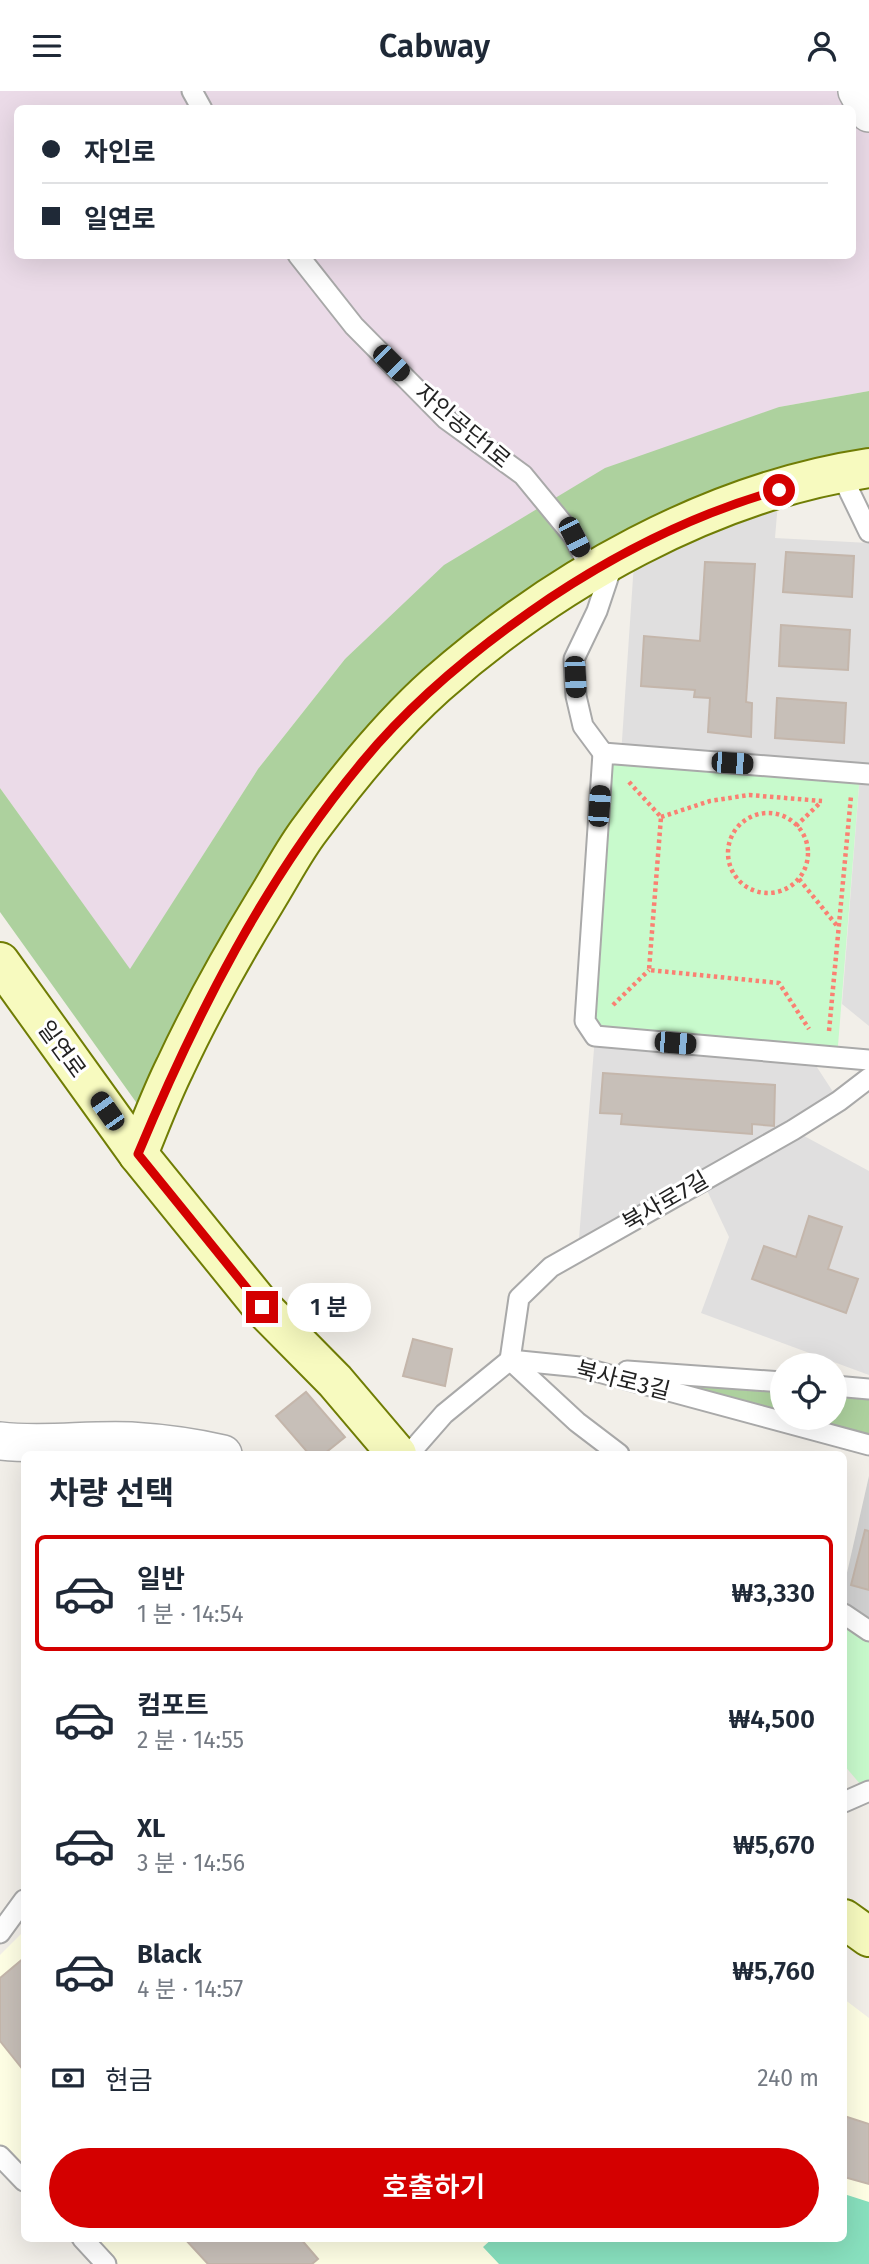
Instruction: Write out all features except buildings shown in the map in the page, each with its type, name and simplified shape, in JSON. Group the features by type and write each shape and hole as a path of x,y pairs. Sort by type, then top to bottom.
{"street":[{"path":"857,91 869,113"},
{"path":"138,1154 174,1067 218,982 309,830 364,759 434,687 502,631 603,565 673,528 755,496 855,470"},
{"name":"일연로","path":"0,962 138,1154 262,1307 335,1381 394,1451"},
{"path":"0,1441 131,1441 210,1451"},
{"path":"847,1921 869,1937"}],"lane":[{"name":"자인공단1로","path":"301,259 354,326 446,419 523,475 574,537 603,565"},
{"path":"855,470 869,532"},
{"path":"603,565 597,611 574,659 576,696 583,726 603,753 585,1021 595,1037 869,1060"},
{"path":"603,753 861,773"},
{"name":"북사로7길","path":"510,1360 519,1298 551,1267 864,1090"},
{"path":"398,1451 510,1360 577,1422 615,1451"},
{"name":"북사로3길","path":"510,1360 580,1367 869,1445"},
{"path":"580,1367 770,1382"},
{"path":"847,1388 869,1389"},
{"path":"847,1616 869,1631"},
{"path":"847,1800 869,1791"},
{"path":"0,1933 21,1903"},
{"path":"0,2156 21,2178"},
{"path":"86,2242 106,2264"}],"path":[{"path":"590,1028 649,970 661,817 603,753"},
{"path":"827,1057 839,928 861,773"},
{"path":"661,817 710,801 749,795 822,801"},
{"path":"754,815 780,815 792,821 807,842 808,855 799,879 788,888 776,892 762,893 750,889 739,881 731,870 728,857 733,832 742,822 754,815"},
{"path":"799,879 839,928"},
{"path":"649,970 779,983 827,1057"}],"shaded area":[{"path":"0,91 869,91 869,391 779,407 345,659 258,769 130,970 0,788"},
{"path":"779,490 775,538 869,543 869,1026 842,1004 860,773 621,755 635,548"},
{"path":"595,1036 809,1055 839,1101 793,1130 869,1171 869,1375 847,1367 847,1353 809,1353 701,1313 729,1237 702,1180 578,1251"},
{"path":"869,1476 869,1631 847,1616 847,1573"},
{"path":"21,1934 21,2179 0,2156 0,1955"},
{"path":"847,2001 869,2018 869,2264 104,2264 83,2242 847,2242"}],"green space":[{"path":"869,391 869,468 615,558 364,759 151,1123 0,912 0,788 130,969 258,769 345,659 444,565 605,468 779,407"},
{"path":"603,753 860,773 837,1058 595,1036 585,1021"},
{"path":"580,1367 770,1382 770,1418"},
{"path":"847,1388 869,1389 869,1445 813,1430 847,1430"},
{"path":"847,1616 869,1631 869,1791 866,1791 847,1769"},
{"path":"847,2195 869,2202 869,2264 499,2264 483,2247 489,2242 847,2242"}],"route":[{"path":"262,1307 138,1154 174,1067 218,982 309,830 364,759 434,687 502,631 591,571 673,528 755,496 779,490"}]}
